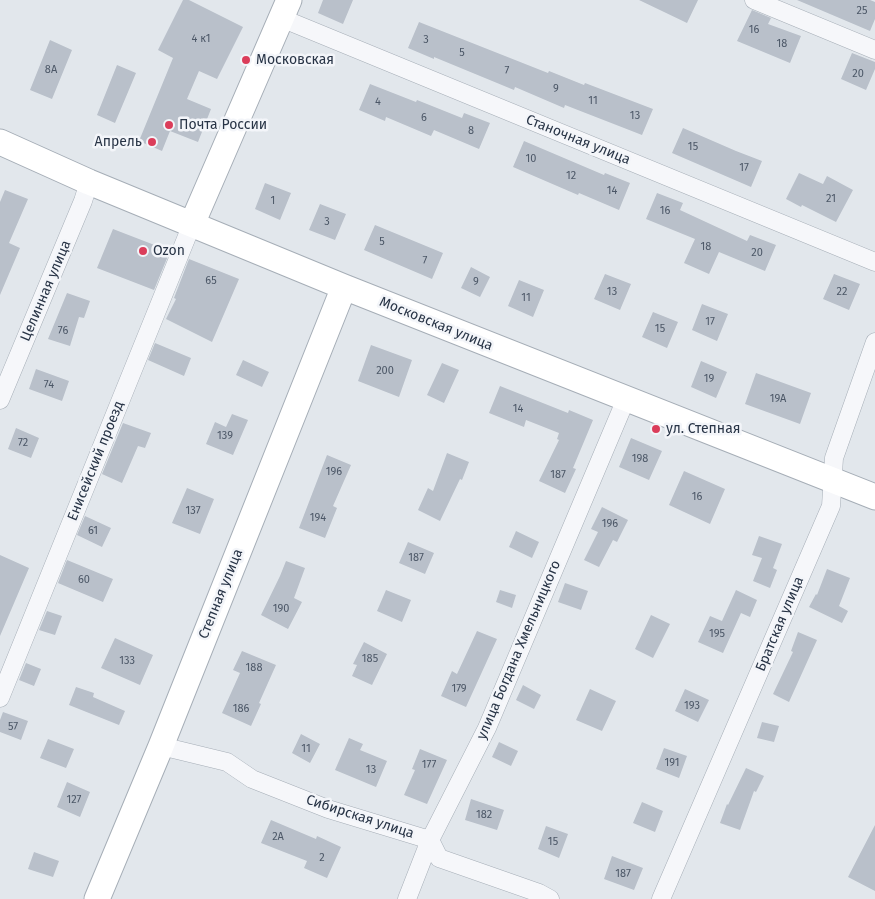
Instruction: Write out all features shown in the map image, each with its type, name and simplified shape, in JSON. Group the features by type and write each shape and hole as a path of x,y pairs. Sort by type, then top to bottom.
{"street":[{"path":"754,0 875,50"},
{"path":"192,224 285,9"},
{"name":"Станочная улица","path":"285,9 875,262"},
{"name":"Московская улица","path":"0,142 89,182 344,287 875,497"},
{"name":"Целинная улица","path":"0,400 83,201 89,182"},
{"name":"Енисейский проезд","path":"0,698 192,224"},
{"name":"Степная улица","path":"97,899 161,746 344,287"},
{"name":"Братская улица","path":"662,899 831,506 834,458 875,342"},
{"name":"улица Богдана Хмельницкого","path":"407,899 430,840 487,728 626,399"},
{"name":"Сибирская улица","path":"161,746 227,762 252,779 328,809 430,840 439,858 539,893 550,899"}],"building":[{"path":"183,0 189,0 243,27 217,79 199,71 187,99 211,109 198,142 170,131 162,151 139,141 173,58 158,50"},
{"path":"323,0 353,0 343,24 318,13"},
{"path":"639,0 698,0 687,23"},
{"path":"797,0 870,0 875,2 875,19 870,31"},
{"path":"752,10 771,18 768,24 801,36 790,63 737,41"},
{"path":"419,22 548,73 549,71 584,85 585,83 653,109 642,135 565,105 564,108 515,87 514,90 408,48"},
{"path":"50,40 72,50 52,99 30,90"},
{"path":"852,53 875,62 875,69 866,90 841,79"},
{"path":"117,65 136,73 115,123 97,115"},
{"path":"370,84 462,118 464,113 490,123 479,149 434,130 431,136 386,117 385,121 359,110"},
{"path":"683,128 762,161 751,187 672,153"},
{"path":"524,141 604,175 605,173 630,183 619,210 579,193 578,195 513,167"},
{"path":"799,173 823,184 827,176 853,190 836,222 786,199"},
{"path":"265,183 291,193 280,220 255,209"},
{"path":"5,190 28,199 9,243 20,248 0,295 0,202"},
{"path":"657,193 683,203 680,210 747,241 750,235 776,245 765,271 719,252 709,274 684,263 695,239 646,219"},
{"path":"320,204 346,214 335,240 309,230"},
{"path":"375,225 443,253 432,279 364,250"},
{"path":"113,229 170,251 154,290 97,268"},
{"path":"189,259 239,279 212,342 166,319 176,299 174,298"},
{"path":"471,267 490,277 480,297 461,288"},
{"path":"605,274 631,284 620,310 594,299"},
{"path":"834,274 860,284 849,310 823,299"},
{"path":"519,280 544,290 533,317 508,306"},
{"path":"67,293 90,301 84,318 79,317 70,346 48,339"},
{"path":"702,304 728,314 717,341 692,330"},
{"path":"653,312 678,322 667,348 642,337"},
{"path":"155,343 191,358 184,376 148,360"},
{"path":"371,345 412,360 399,397 358,381"},
{"path":"243,360 269,372 262,387 236,375"},
{"path":"701,361 727,372 716,398 691,387"},
{"path":"442,363 459,370 444,403 427,395"},
{"path":"36,369 69,381 62,401 29,389"},
{"path":"756,373 811,393 800,424 745,404"},
{"path":"500,386 568,413 569,410 593,420 573,468 576,469 565,493 539,481 559,440 557,439 559,433 526,420 524,427 489,413"},
{"path":"232,414 248,420 233,455 206,444 215,422 226,427"},
{"path":"123,423 151,433 145,448 138,446 122,483 102,474"},
{"path":"16,428 39,438 31,458 8,449"},
{"path":"631,438 662,451 649,480 619,467"},
{"path":"447,453 469,462 462,480 460,479 440,521 418,510 428,488 433,491"},
{"path":"327,455 351,465 333,506 337,508 325,538 299,528"},
{"path":"684,471 725,489 710,524 669,505"},
{"path":"187,488 214,499 200,534 172,523"},
{"path":"602,507 628,520 617,542 613,540 599,567 584,560 598,532 591,529"},
{"path":"85,516 111,528 102,547 77,535"},
{"path":"516,531 539,542 532,558 509,547"},
{"path":"759,536 782,544 773,568 777,570 770,588 753,581 762,558 752,555"},
{"path":"408,542 434,553 425,574 399,563"},
{"path":"0,555 29,568 0,636"},
{"path":"67,560 113,579 103,602 58,583"},
{"path":"286,561 305,568 294,598 302,602 288,629 261,615"},
{"path":"827,569 850,578 839,606 848,611 842,623 809,607 817,595"},
{"path":"565,583 588,591 581,610 558,602"},
{"path":"386,590 411,600 402,622 377,611"},
{"path":"500,590 516,595 512,608 496,602"},
{"path":"736,590 757,600 750,617 741,613 723,653 698,642 710,616 722,621"},
{"path":"47,611 62,616 55,635 39,630"},
{"path":"651,615 670,624 653,658 635,649"},
{"path":"477,631 497,639 466,707 441,696 452,671 457,674"},
{"path":"798,632 817,640 789,702 773,694 793,652 791,651"},
{"path":"115,638 153,655 140,685 101,668"},
{"path":"364,642 387,654 372,685 352,676 357,665 353,664"},
{"path":"242,651 276,665 251,726 222,713 240,673 233,670"},
{"path":"26,663 41,669 34,686 19,680"},
{"path":"523,685 541,695 534,709 516,700"},
{"path":"76,687 94,693 93,697 125,711 119,725 69,705"},
{"path":"590,689 616,701 602,731 576,720"},
{"path":"685,689 709,700 698,722 675,711"},
{"path":"3,712 28,721 21,740 0,732 0,720"},
{"path":"762,722 779,726 774,742 757,738"},
{"path":"301,734 320,744 310,763 292,753"},
{"path":"349,738 363,744 360,750 387,761 376,787 335,770"},
{"path":"48,739 74,749 66,768 40,758"},
{"path":"499,742 518,751 511,766 492,757"},
{"path":"664,748 687,756 679,778 656,769"},
{"path":"420,749 447,760 427,804 404,795 415,770 412,769"},
{"path":"746,768 764,776 756,792 754,791 740,830 720,823 727,804"},
{"path":"67,782 90,792 80,817 57,807"},
{"path":"471,799 504,810 497,830 465,820"},
{"path":"642,802 663,811 655,832 633,823"},
{"path":"271,820 316,839 317,836 341,847 327,878 304,868 307,861 261,843"},
{"path":"875,825 875,891 848,877"},
{"path":"546,826 568,834 559,858 538,849"},
{"path":"34,852 59,861 53,877 28,869"},
{"path":"612,856 643,868 634,890 604,879"}],"place":[{"name":"Московская","path":"246,60"},
{"name":"Почта России","path":"169,125"},
{"name":"Апрель","path":"152,142"},
{"name":"Ozon","path":"143,251"},
{"name":"ул. Степная","path":"656,429"}]}
